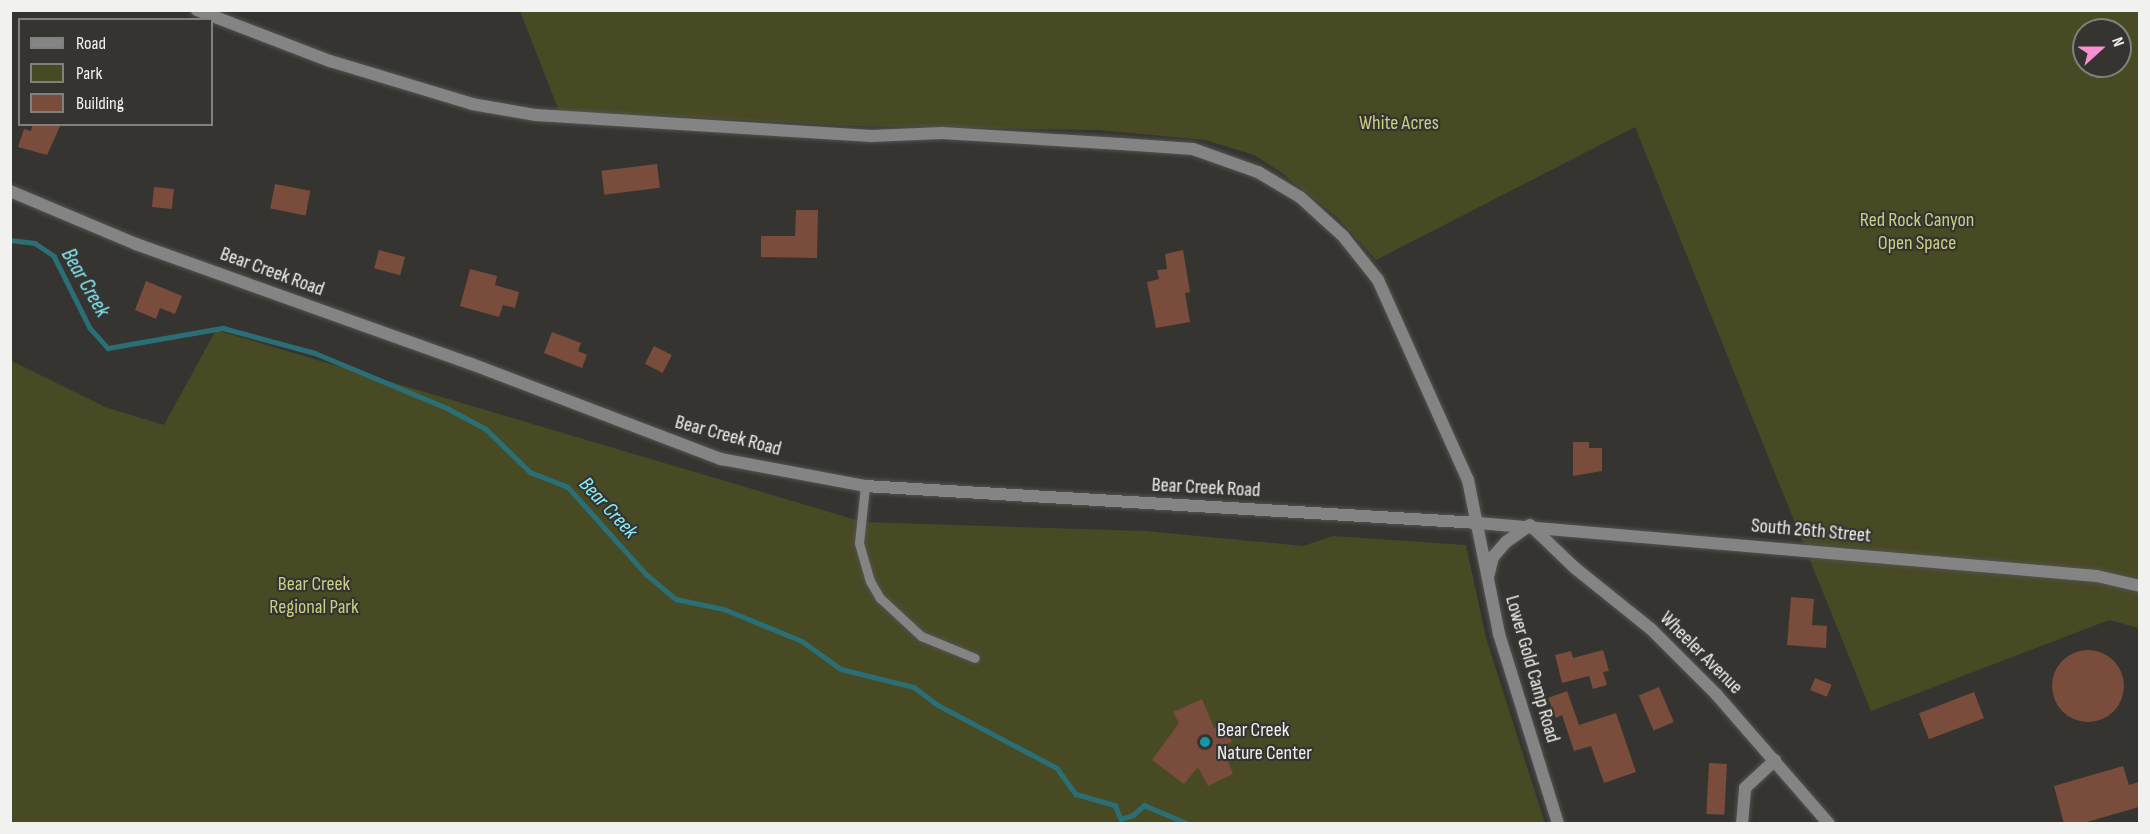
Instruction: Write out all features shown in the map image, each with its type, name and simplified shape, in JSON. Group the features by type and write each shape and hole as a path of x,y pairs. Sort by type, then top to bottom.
{"street":[{"name":"Lower Gold Camp Road","path":"197,10 245,31 352,68 472,104 536,115 871,136 942,133 1193,149 1258,171 1300,197 1343,236 1378,280 1468,480 1478,523 1486,581 1499,634 1558,824"},
{"name":"Bear Creek Road","path":"10,191 136,244 469,363 721,459 865,486 1478,523"},
{"name":"South 26th Street","path":"1478,523 1530,525 2097,576 2139,586"},
{"path":"1486,581 1493,557 1506,542 1530,525"},
{"name":"Wheeler Avenue","path":"1530,525 1575,568 1651,629 1775,760 1829,824"},
{"path":"1742,824 1745,788 1775,760"}],"lane":[{"path":"865,486 859,543 870,581 880,598 921,636 975,658"}],"green space":[{"name":"Red Rock Canyon Open Space","path":"520,11 2139,11 2139,628 2109,620 1871,711 1635,127 1376,260 1337,217 1279,171 1254,155 1205,140 1099,130 857,126 559,111"},
{"name":"Bear Creek Regional Park","path":"216,330 863,522 1145,531 1303,546 1333,536 1466,545 1486,638 1545,823 11,823 10,360 105,407 164,425"}],"building":[{"path":"32,126 60,126 47,155 18,147 24,129 31,131"},
{"path":"657,164 660,188 604,195 601,171"},
{"path":"275,184 310,191 306,215 270,209"},
{"path":"154,187 174,189 172,209 152,207"},
{"path":"796,210 818,210 817,258 761,257 761,236 795,236"},
{"path":"379,250 405,257 400,275 374,268"},
{"path":"1183,250 1190,292 1185,293 1190,322 1156,328 1147,282 1159,279 1157,270 1167,269 1165,254"},
{"path":"470,269 497,276 495,285 519,292 515,308 503,305 499,317 460,306"},
{"path":"146,281 182,296 175,314 160,308 156,319 135,310"},
{"path":"552,332 581,343 578,351 587,355 582,368 544,353"},
{"path":"654,346 672,355 663,373 645,364"},
{"path":"1573,442 1589,442 1589,448 1602,448 1602,471 1573,476"},
{"path":"1791,597 1814,599 1812,625 1827,626 1826,648 1787,645"},
{"path":"1603,650 1609,671 1603,672 1607,685 1593,689 1589,676 1562,683 1555,655 1571,651 1573,658"},
{"path":"2088,650 2108,656 2118,666 2124,686 2118,706 2108,716 2088,722 2068,716 2058,706 2052,686 2058,666 2068,656"},
{"path":"1815,678 1832,685 1827,697 1810,690"},
{"path":"1659,687 1674,722 1654,731 1639,696"},
{"path":"1567,691 1579,725 1616,713 1636,772 1604,783 1591,746 1574,751 1562,715 1556,718 1548,698"},
{"path":"1974,692 1984,718 1929,739 1919,713"},
{"name":"Bear Creek Nature Center","path":"1202,699 1214,728 1225,724 1232,742 1222,746 1233,774 1208,786 1198,767 1184,784 1152,760 1179,723 1173,712"},
{"path":"1709,763 1727,764 1724,815 1706,814"},
{"path":"2123,766 2129,785 2139,782 2139,807 2080,824 2064,824 2054,786"}],"waterway":[{"name":"Bear Creek","path":"10,240 35,243 54,256 90,328 108,348 223,328 315,353 447,408 486,429 530,472 568,487 646,574 676,599 724,609 802,641 841,669 914,687 938,705 1057,768 1076,794 1115,805 1121,819 1133,815 1144,805 1189,824"}],"place":[{"name":"Bear Creek Nature Center","path":"1205,742"}],"park label":[{"name":"White Acres","path":"1399,123"}]}
